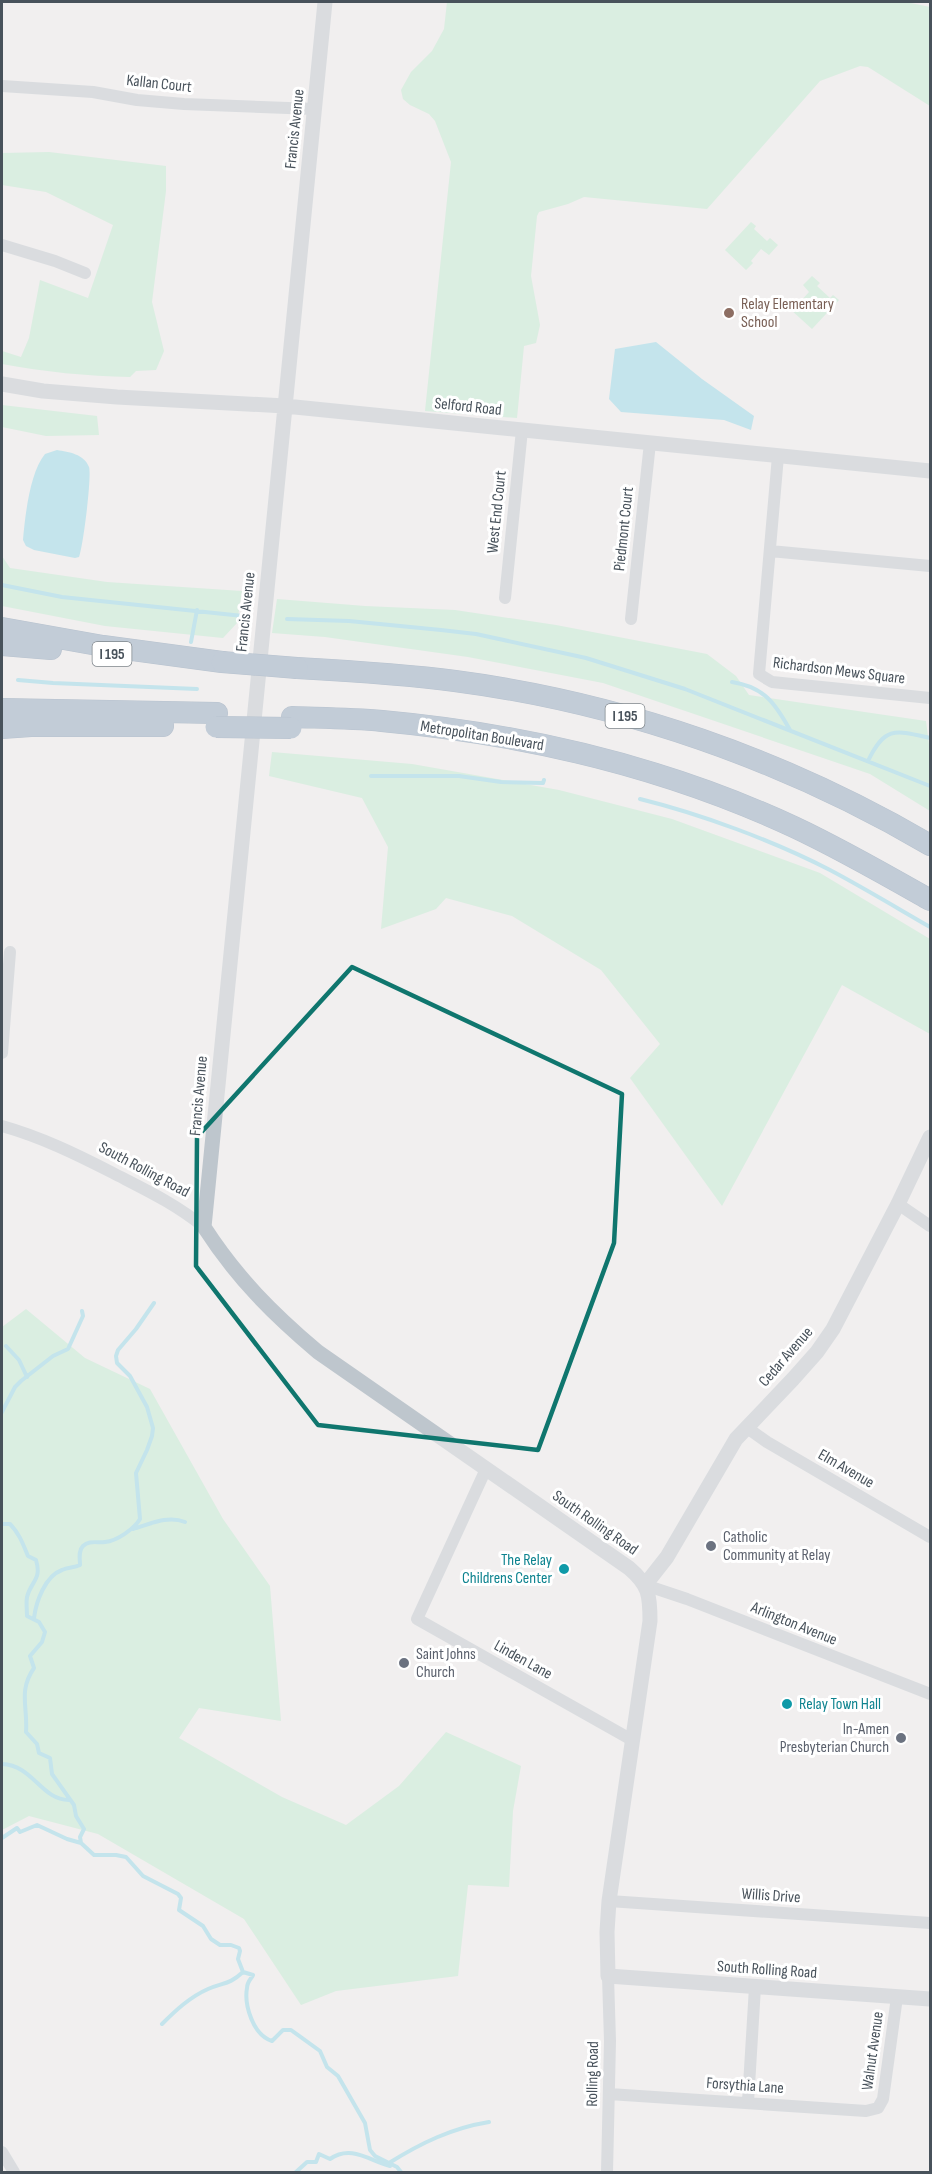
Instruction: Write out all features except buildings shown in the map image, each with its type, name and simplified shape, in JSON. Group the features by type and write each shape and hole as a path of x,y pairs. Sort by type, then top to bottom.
{"highway":[{"path":"2,628 103,646 222,662"},
{"name":"I 195","path":"2,645 456,681 583,705 641,721 744,755 817,785 891,822 930,845"},
{"name":"Metropolitan Boulevard","path":"2,709 216,720 381,721 444,728 568,750 646,771 734,802 794,827 871,866 930,900"},
{"path":"2,728 216,720"}],"street":[{"name":"Francis Avenue","path":"204,1227 325,2"},
{"name":"Kallan Court","path":"2,86 93,92 184,104 315,109"},
{"path":"2,245 56,261 86,273"},
{"name":"Selford Road","path":"2,384 43,391 285,406 930,471"},
{"name":"West End Court","path":"505,598 522,430"},
{"name":"Piedmont Court","path":"631,619 650,443"},
{"name":"Richardson Mews Square","path":"778,456 759,674 771,682 930,698"},
{"path":"770,552 930,566"},
{"path":"2,1053 10,952"},
{"name":"South Rolling Road","path":"2,1126 35,1136 80,1156 180,1207 204,1227 244,1283 284,1324 318,1352 628,1568 645,1585"},
{"name":"Cedar Avenue","path":"645,1585 667,1557 736,1439 793,1379 828,1336 854,1291 930,1137"},
{"path":"898,1204 930,1226"},
{"name":"Elm Avenue","path":"746,1427 767,1442 930,1537"},
{"name":"Linden Lane","path":"486,1469 417,1619 632,1740"},
{"path":"608,1976 609,1901 650,1621 650,1602 645,1585"},
{"name":"Arlington Avenue","path":"645,1585 687,1599 930,1694"},
{"name":"Willis Drive","path":"609,1901 930,1923"},
{"name":"South Rolling Road","path":"608,1976 930,1999"},
{"name":"Rolling Road","path":"607,2172 608,1976"},
{"path":"748,2102 755,1987"},
{"name":"Walnut Avenue","path":"879,2108 883,2099 897,1997"},
{"name":"Forsythia Lane","path":"609,2094 866,2111 879,2108"},
{"path":"2,2152 14,2172"}],"highlighted area":[{"path":"352,967 622,1094 614,1243 538,1450 318,1425 196,1266 197,1137"}],"green space":[{"path":"447,2 906,2 930,7 930,106 868,67 860,66 820,81 707,209 584,197 539,212 531,276 540,325 536,343 524,346 517,418 425,411 451,162 435,121 429,114 403,99 401,90 411,72 432,51 444,29"},
{"path":"49,152 166,166 166,191 152,302 164,351 156,370 136,371 130,377 82,375 2,364 2,351 21,357 29,338 40,280 88,298 113,225 46,192 2,185 2,153"},
{"path":"751,222 756,226 754,229 767,241 770,238 778,245 769,255 761,249 746,270 725,250"},
{"path":"812,276 820,283 817,286 830,298 833,295 839,300 812,329 790,309 809,292 803,285"},
{"path":"2,405 97,416 99,435 46,436 2,427"},
{"path":"2,556 10,568 107,582 242,591 237,623 223,638 105,626 2,606"},
{"path":"277,599 455,610 556,625 707,654 736,676 749,695 926,721 930,752 930,811 870,774 603,683 468,657 325,637 272,633"},
{"path":"272,752 412,764 559,790 672,819 820,873 930,939 930,1034 842,985 722,1206 630,1078 660,1044 601,970 512,916 446,898 436,909 381,929 388,847 362,798 269,776"},
{"path":"26,1309 85,1358 150,1389 223,1519 270,1586 281,1721 199,1708 179,1738 282,1797 346,1825 399,1786 446,1732 521,1766 513,1811 509,1887 468,1885 458,1976 336,1991 301,2005 244,1919 98,1834 29,1816 2,1830 2,1327"}],"water":[{"path":"656,342 702,379 754,416 751,430 724,420 621,412 609,399 615,349"},
{"path":"57,450 80,456 87,463 90,473 83,540 79,557 75,558 34,550 26,546 23,540 29,495 36,472 45,454"}],"waterway":[{"path":"2,585 62,597 243,616"},
{"path":"191,642 197,610"},
{"path":"287,619 349,621 476,634 586,658 685,689 930,786"},
{"path":"18,680 197,689"},
{"path":"732,682 743,684 760,692 773,704 790,730"},
{"path":"868,761 880,742 892,733 908,733 930,738"},
{"path":"371,776 459,776 501,782 543,783 544,780"},
{"path":"640,799 712,820 808,859 930,927"},
{"path":"34,1618 39,1597 46,1584 56,1573 80,1565 81,1548 85,1544 105,1542 120,1537 140,1519 136,1473 147,1450 153,1428 147,1407 130,1376 117,1363 116,1356 118,1350 154,1303"},
{"path":"2,1412 15,1387 21,1381 53,1356 68,1349 83,1316 82,1311"},
{"path":"6,1346 19,1360 27,1377"},
{"path":"133,1529 172,1519 185,1522"},
{"path":"2,1524 10,1524 13,1527 28,1556 36,1560 38,1567 37,1576 27,1597 27,1616 39,1622 45,1632 42,1642 30,1656 34,1668 26,1684 26,1732 37,1744 39,1753 50,1758 52,1774 74,1805 76,1816 84,1829 80,1837 81,1843"},
{"path":"2,1764 22,1770 51,1795 69,1800"},
{"path":"2,1838 17,1828 20,1832 37,1825 81,1843 94,1855 126,1857 143,1876 178,1894 181,1898 179,1910 203,1926 211,1939 220,1945 239,1948 238,1959 243,1972"},
{"path":"243,1972 253,1975 248,1982 246,1995 251,2019 260,2033 272,2041 283,2030 291,2030 320,2051 327,2067 338,2076 365,2123 370,2150 375,2156 397,2167 401,2172"},
{"path":"162,2024 195,1996 230,1981 243,1972"},
{"path":"389,2163 437,2137 489,2122"},
{"path":"296,2172 307,2162 316,2162 319,2154 330,2159 345,2153 353,2153 390,2166"}],"place":[{"name":"Relay Elementary School","path":"729,313"},
{"name":"Catholic Community at Relay","path":"711,1546"},
{"name":"The Relay Childrens Center","path":"564,1569"},
{"name":"Saint Johns Church","path":"404,1663"},
{"name":"Relay Town Hall","path":"787,1704"},
{"name":"In-Amen Presbyterian Church","path":"901,1738"}]}
